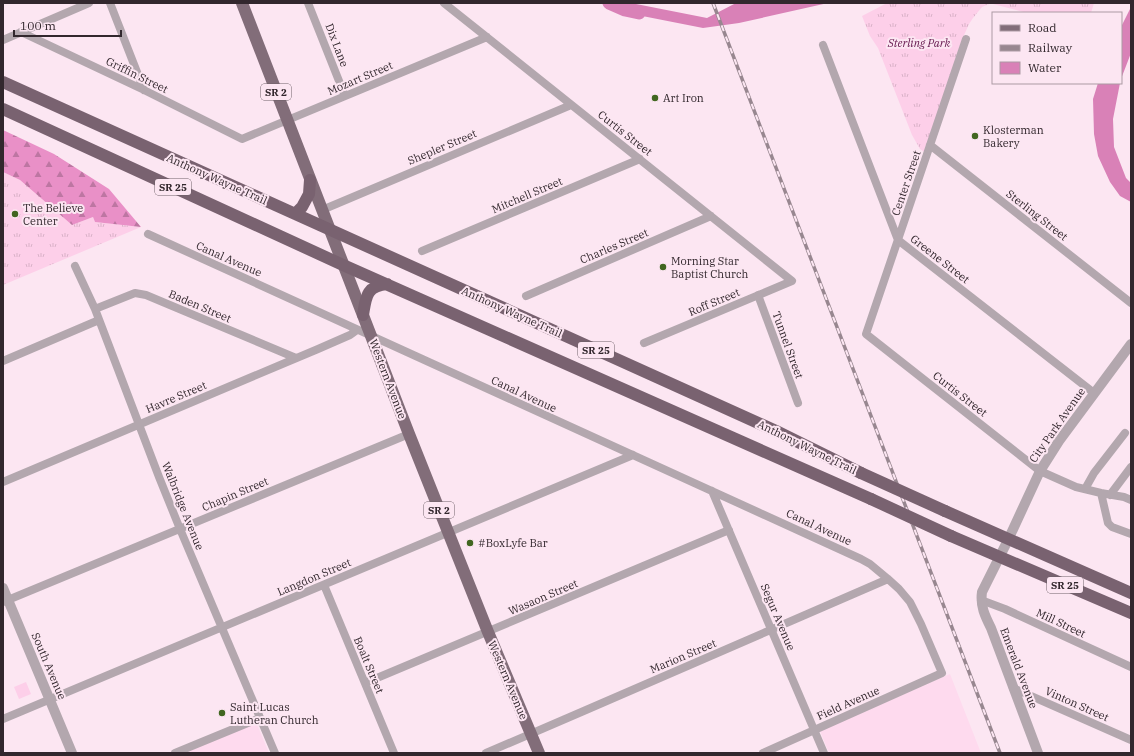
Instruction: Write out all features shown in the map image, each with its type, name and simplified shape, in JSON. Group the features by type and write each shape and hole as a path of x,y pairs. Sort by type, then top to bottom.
{"highway":[{"name":"Anthony Wayne Trail","path":"3,82 776,430 862,473 1008,540 1131,593"},
{"name":"Anthony Wayne Trail","path":"3,109 343,265 872,499 951,536 1131,613"},
{"path":"295,214 302,207 309,194 310,180"},
{"path":"363,315 366,300 371,289 379,285 387,284"}],"main road":[{"name":"Western Avenue","path":"242,3 448,533 539,753"}],"street":[{"path":"3,40 89,3"},
{"path":"110,3 144,90"},
{"name":"Dix Lane","path":"308,3 345,96"},
{"name":"Curtis Street","path":"444,3 792,281"},
{"name":"Griffin Street","path":"21,32 144,90 242,139"},
{"name":"Mozart Street","path":"242,139 487,37"},
{"name":"Center Street","path":"866,334 966,39"},
{"name":"Greene Street","path":"824,45 898,240 1094,393"},
{"name":"Shepler Street","path":"322,210 571,105"},
{"name":"Sterling Street","path":"930,145 1131,303"},
{"name":"Mitchell Street","path":"422,251 640,159"},
{"name":"Charles Street","path":"526,296 711,216"},
{"name":"Canal Avenue","path":"148,234 862,559 900,589 910,602 942,673"},
{"name":"Walbridge Avenue","path":"75,266 95,309 180,529 275,753"},
{"name":"Roff Street","path":"644,343 792,281"},
{"name":"Baden Street","path":"95,309 135,293 146,296 296,358"},
{"name":"Tunnel Street","path":"758,295 798,403"},
{"path":"3,360 99,320"},
{"name":"Havre Street","path":"3,482 350,336 357,330"},
{"name":"Curtis Street","path":"866,334 1040,471 1076,487 1124,497 1131,500"},
{"name":"City Park Avenue","path":"982,596 1040,471 1058,441 1131,344"},
{"path":"1085,489 1094,473 1125,433"},
{"name":"Chapin Street","path":"6,601 409,434"},
{"name":"Langdon Street","path":"3,719 634,456"},
{"path":"1110,495 1131,467"},
{"name":"Segur Avenue","path":"712,491 824,753"},
{"path":"1101,493 1108,523 1112,527 1131,534"},
{"name":"Wasaon Street","path":"365,683 728,530"},
{"name":"Marion Street","path":"486,753 888,579"},
{"name":"Boalt Street","path":"324,585 394,753"},
{"name":"South Avenue","path":"3,588 6,601 50,699 72,753"},
{"name":"Mill Street","path":"982,596 1005,609 1131,667"},
{"name":"Emerald Avenue","path":"982,596 983,611 991,628 1038,753"},
{"name":"Field Avenue","path":"763,753 942,673"},
{"name":"Vinton Street","path":"1013,688 1131,740"},
{"path":"175,753 260,718"}],"shaded area":[{"path":"950,674 981,753 829,753 820,731"},
{"path":"256,722 269,753 184,753"}],"green space":[{"name":"Sterling Park","path":"887,3 1094,3 1091,12 1023,12 993,4 982,7 969,24 961,42 926,153 920,149 912,135 878,48 870,36 862,16"},
{"path":"1038,3 1081,3 1077,12 1055,12"},
{"path":"3,130 54,154 109,189 141,227 95,222 93,217 72,225 20,180 3,172"},
{"path":"3,172 20,180 72,225 93,217 95,222 141,227 3,285"},
{"path":"26,682 31,694 19,699 14,687"}],"water":[{"path":"622,3 631,3 707,18 736,3 828,3 739,23 703,28 622,12"},
{"path":"1131,7 1131,53 1122,76 1122,25"},
{"path":"1098,84 1120,84 1113,119 1114,147 1126,178 1131,183 1131,202 1120,196 1110,182 1098,156 1094,134 1093,99"}],"waterway":[{"path":"609,3 625,10 639,13"}],"railway":[{"path":"713,3 1000,753"}],"place":[{"name":"Art Iron","path":"655,98"},
{"name":"Klosterman Bakery","path":"975,136"},
{"name":"The Believe Center","path":"15,214"},
{"name":"Morning Star Baptist Church","path":"663,267"},
{"name":"#BoxLyfe Bar","path":"470,543"},
{"name":"Saint Lucas Lutheran Church","path":"222,713"}]}
